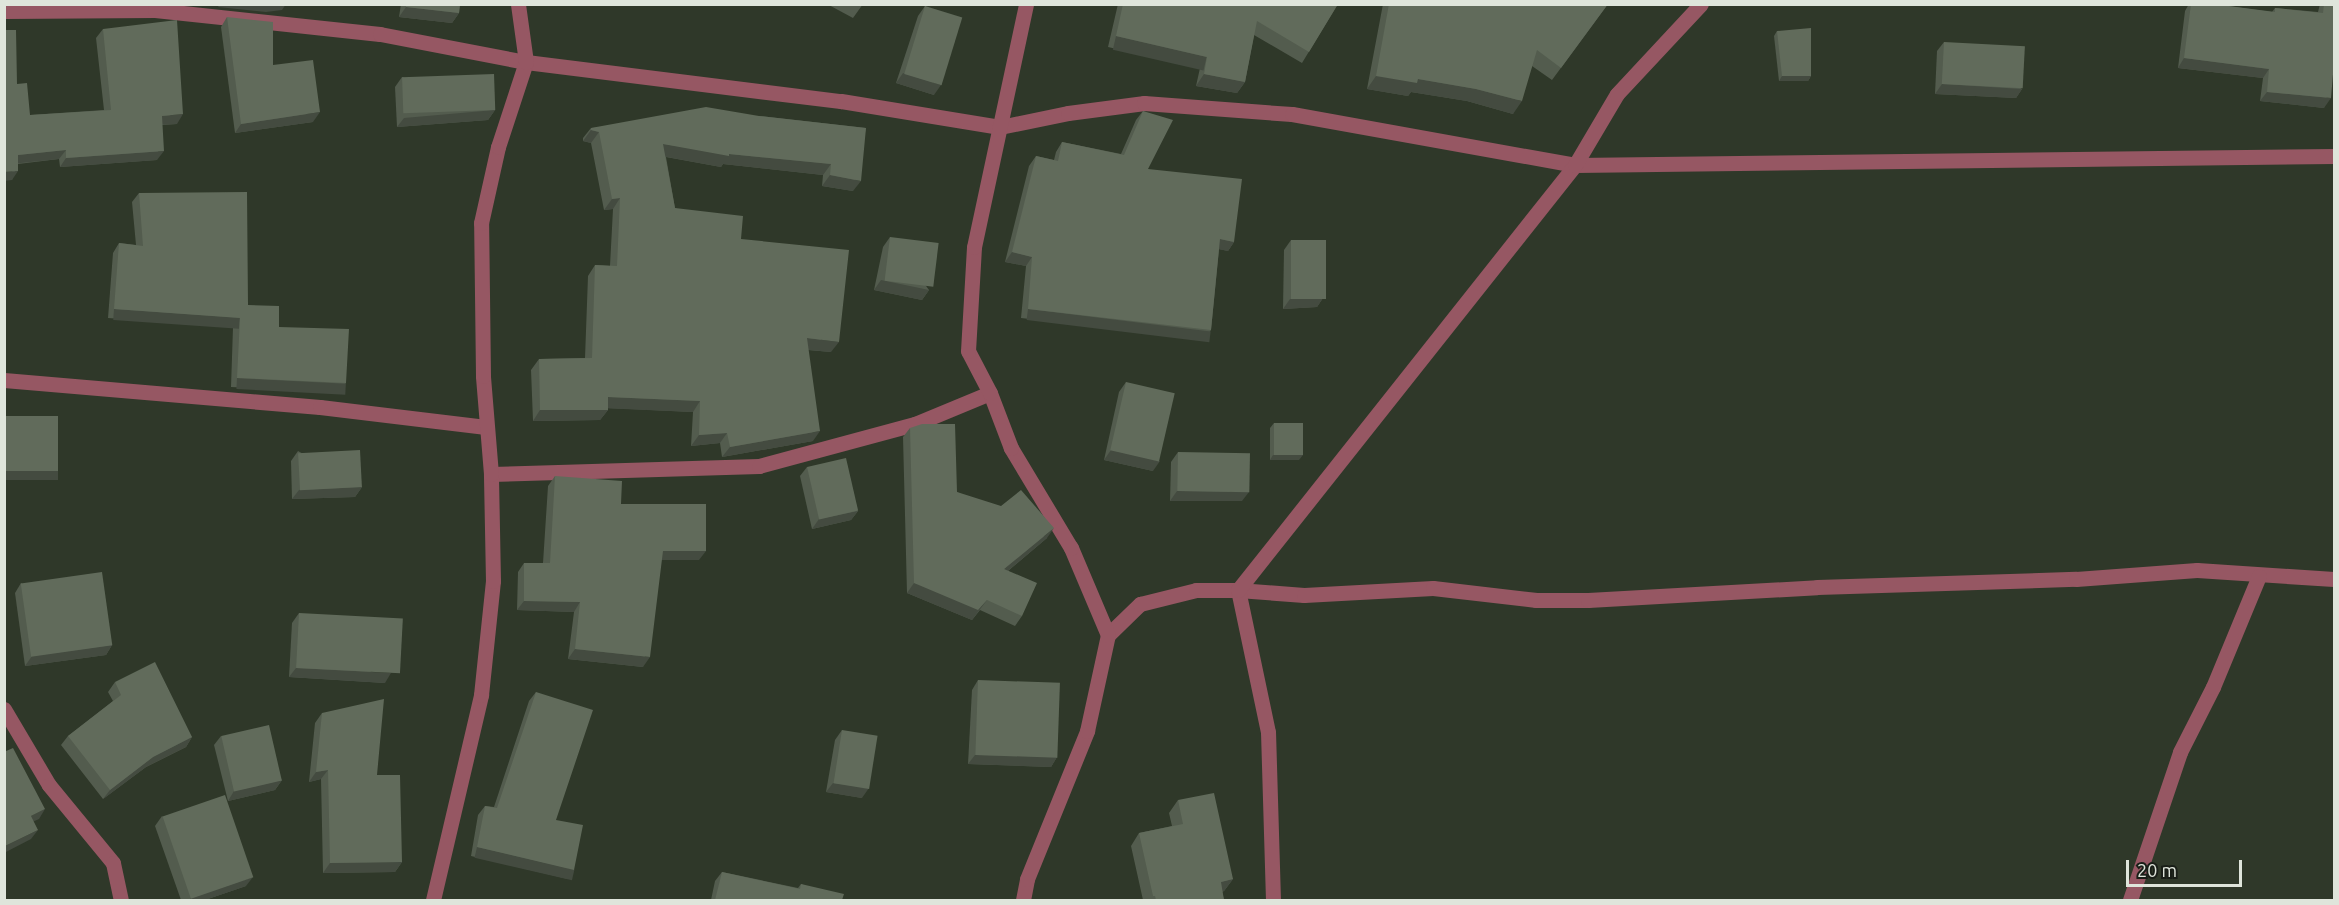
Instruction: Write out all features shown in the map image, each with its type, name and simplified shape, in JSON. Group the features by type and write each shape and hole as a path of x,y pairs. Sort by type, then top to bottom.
{"street":[{"path":"433,900 481,695 493,581 491,474 486,427 481,223 498,147 526,62 518,4"},
{"path":"1026,4 974,247 968,351 990,393 1011,448 1071,548 1108,635"},
{"path":"1238,590 1575,165 1617,94 1701,4"},
{"path":"4,11 155,10 380,34 526,62 830,100 1000,128 1068,113 1144,103 1292,114 1575,165 2334,156"},
{"path":"4,380 320,407 486,427"},
{"path":"491,474 759,466 915,424 990,393"},
{"path":"1023,900 1027,879 1087,731 1108,635 1140,603 1196,590 1238,590 1304,595 1432,588 1536,600 1588,600 1817,587 2076,579 2196,570 2259,576 2334,579"},
{"path":"2130,900 2180,752 2213,687 2259,576"},
{"path":"1238,590 1268,732 1273,900"},
{"path":"4,709 49,785 113,863 121,900"}],"building":[{"path":"406,4 460,4 459,13 406,7"},
{"path":"1123,4 1338,4 1309,52 1257,21 1245,82 1204,74 1207,57 1116,36"},
{"path":"1389,4 1608,4 1561,68 1537,50 1522,101 1476,89 1418,79 1417,83 1376,76"},
{"path":"2191,4 2213,4 2275,12 2275,8 2323,13 2324,4 2334,4 2334,62 2331,98 2267,92 2269,69 2184,58"},
{"path":"925,6 962,17 942,85 904,74"},
{"path":"227,17 273,22 273,65 313,60 320,112 241,124"},
{"path":"177,20 183,114 162,116 164,151 66,158 66,150 18,155 18,171 4,172 4,30 16,30 17,84 27,83 30,115 111,110 103,29"},
{"path":"1811,28 1811,76 1782,76 1777,31"},
{"path":"1944,42 2025,46 2023,88 1942,84"},
{"path":"494,74 495,110 403,113 402,77"},
{"path":"706,107 759,116 866,128 861,181 830,175 831,164 729,154 729,156 663,144 675,208 743,216 741,239 849,250 839,342 807,338 820,431 730,447 727,433 699,435 700,401 608,397 608,410 540,410 539,359 592,358 595,265 617,266 620,198 612,199 599,132 591,128"},
{"path":"1143,111 1173,120 1148,169 1242,179 1234,242 1220,239 1211,330 1028,309 1032,257 1012,252 1036,156 1058,161 1062,142 1124,155"},
{"path":"247,192 248,305 279,306 279,327 349,329 346,383 237,378 240,318 114,309 119,243 143,246 139,193"},
{"path":"890,237 939,243 933,287 885,281"},
{"path":"1291,240 1326,240 1326,299 1291,299"},
{"path":"1126,382 1175,393 1159,461 1110,450"},
{"path":"4,416 58,416 58,471 4,471"},
{"path":"1274,423 1303,423 1303,455 1274,455"},
{"path":"922,424 955,424 957,492 1001,506 1021,490 1054,528 1004,569 1037,583 1022,616 987,600 978,610 914,583 910,428"},
{"path":"360,450 362,487 300,490 298,453"},
{"path":"1178,452 1250,453 1249,492 1177,491"},
{"path":"846,458 858,511 819,520 807,467"},
{"path":"555,476 622,481 621,504 706,504 706,551 663,551 650,657 575,649 580,602 524,601 524,563 550,563"},
{"path":"102,572 112,645 31,657 21,583"},
{"path":"299,613 403,618 400,673 296,668"},
{"path":"155,662 192,737 153,757 110,790 68,736 121,695 115,682"},
{"path":"978,680 1060,683 1057,758 975,755"},
{"path":"536,692 593,710 556,820 583,825 574,870 477,847 485,806 497,808"},
{"path":"384,699 377,775 400,775 402,862 330,863 328,770 316,772 322,713"},
{"path":"269,725 282,781 234,792 221,736"},
{"path":"842,730 878,736 869,789 834,783"},
{"path":"13,748 45,809 31,816 38,830 5,846 4,752"},
{"path":"1214,793 1233,879 1221,882 1224,900 1156,900 1153,896 1139,833 1183,824 1178,800"},
{"path":"225,795 253,877 191,899 163,816"},
{"path":"722,872 800,889 801,884 844,894 842,900 715,900"}]}
